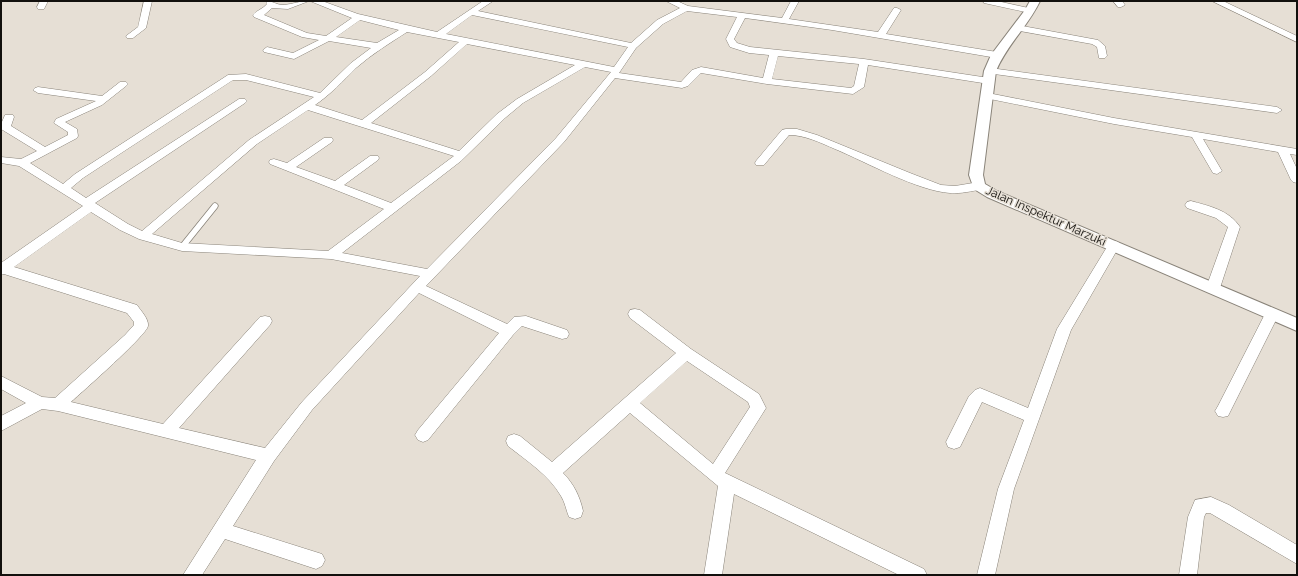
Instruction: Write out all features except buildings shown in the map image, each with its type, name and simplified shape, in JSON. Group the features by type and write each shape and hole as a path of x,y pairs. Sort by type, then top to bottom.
{"street":[{"path":"130,36 142,28 148,1"},
{"path":"305,1 282,8 276,7 271,3 266,10 257,15 305,35 378,46"},
{"path":"314,1 359,17 406,29 583,64 647,81 682,85 686,83 699,69 768,81 853,91 859,87 864,62"},
{"path":"439,35 489,1"},
{"path":"670,1 686,8 881,35 997,55"},
{"path":"784,21 795,1"},
{"path":"987,1 1033,6"},
{"path":"1216,1 1297,39"},
{"name":"Jalan Inspektur Marzuki","path":"1033,6 997,55 990,76 976,175 979,186 992,194 1114,245 1297,325"},
{"path":"192,575 268,456 306,406 560,140 614,73 633,46 660,22 686,8"},
{"path":"881,35 898,10"},
{"path":"471,12 633,46"},
{"path":"742,16 730,39 733,45 749,50 990,76 1277,110"},
{"path":"267,50 294,56 327,39 359,17"},
{"path":"1017,28 1095,42 1101,46 1102,56"},
{"path":"143,236 252,142 322,96 354,65 378,46 406,29"},
{"path":"1287,34 1297,31"},
{"path":"363,124 428,74 465,41"},
{"path":"768,81 774,52"},
{"path":"331,255 461,155 520,100 583,64"},
{"path":"63,189 79,176 231,77 246,76 322,96"},
{"path":"22,163 45,152 72,136 73,131 59,123 60,121 104,99 123,84"},
{"path":"38,90 104,99"},
{"path":"988,96 1196,136 1297,152"},
{"path":"2,269 89,204 242,101"},
{"path":"307,106 461,155"},
{"path":"9,117 5,127 45,152"},
{"path":"760,163 786,132 794,131 828,143 897,173 940,188 961,190 979,186"},
{"path":"1196,136 1217,171"},
{"path":"288,168 328,140"},
{"path":"1282,149 1297,180"},
{"path":"336,186 374,158"},
{"path":"1,160 22,163 124,227 143,236 182,247 331,255 431,274"},
{"path":"274,162 393,208"},
{"path":"1191,205 1222,214 1230,220 1234,228 1213,288"},
{"path":"986,575 1006,489 1031,416 1064,329 1114,245"},
{"path":"2,269 132,309 141,321 141,327 130,339 58,405"},
{"path":"418,287 508,331"},
{"path":"635,314 686,353 754,398 757,403 758,408 721,479 713,575"},
{"path":"1223,411 1272,314"},
{"path":"166,431 265,320"},
{"path":"423,435 508,331 522,320 562,334"},
{"path":"553,472 686,353"},
{"path":"1,382 40,403 58,405 268,456"},
{"path":"954,442 974,400 980,394 1031,416"},
{"path":"1,424 40,403"},
{"path":"629,403 721,479 918,575"},
{"path":"514,441 553,472 574,502 575,511"},
{"path":"1188,575 1196,517 1201,506 1211,505 1223,511 1297,555"},
{"path":"221,530 316,560"}],"lane":[{"path":"182,247 215,206"}]}
